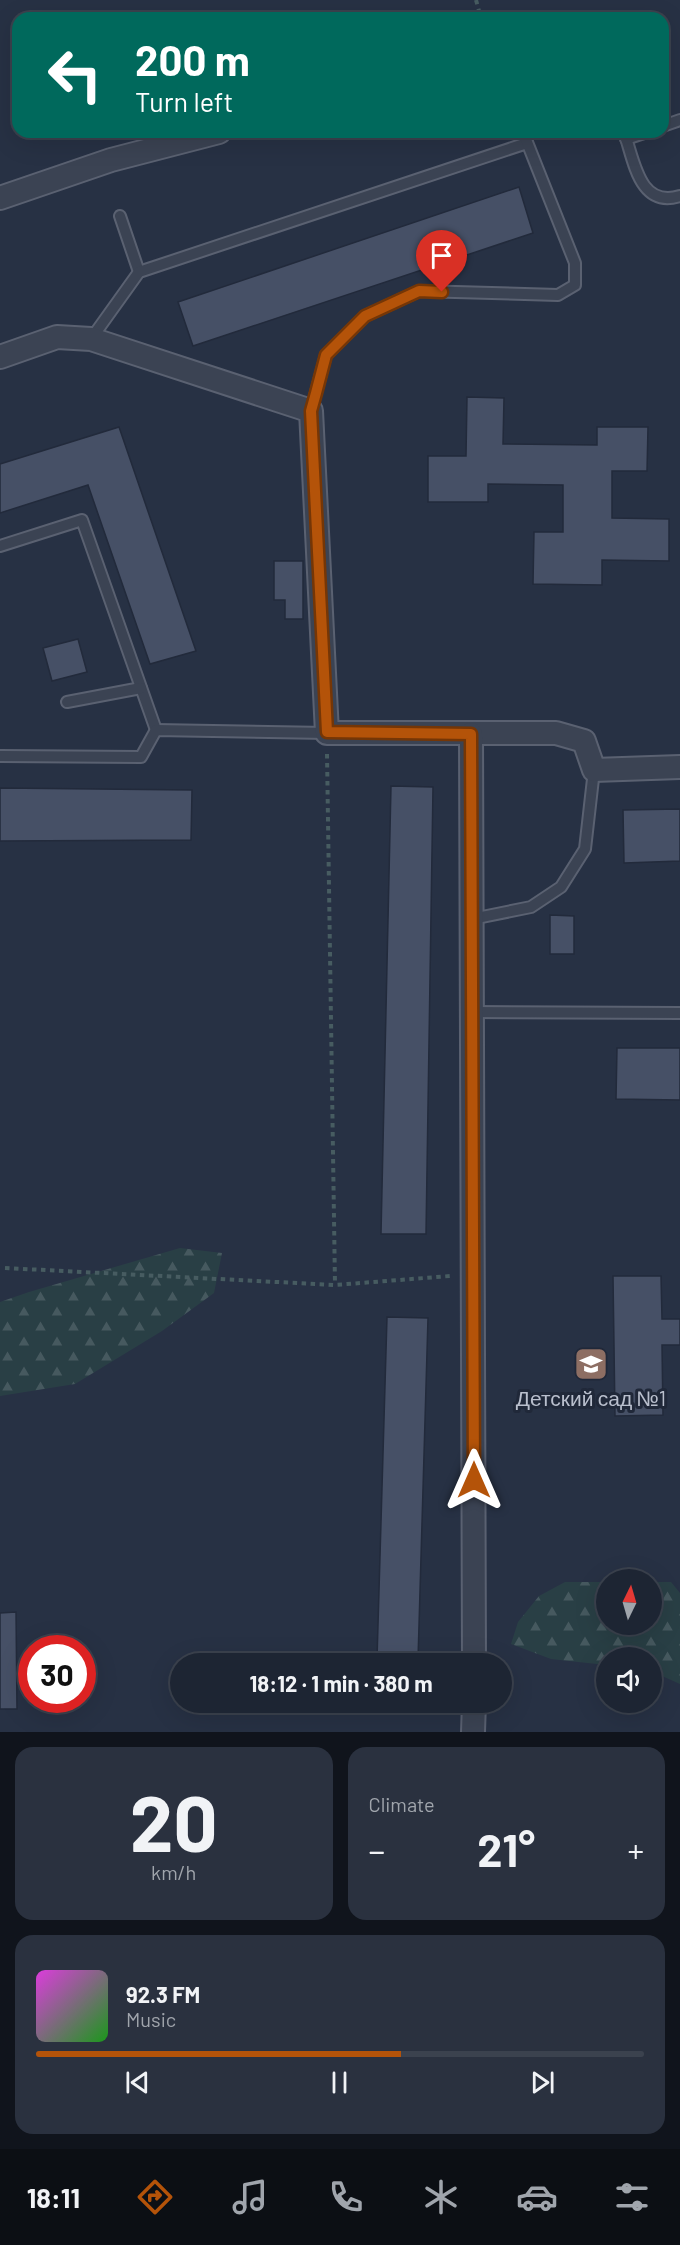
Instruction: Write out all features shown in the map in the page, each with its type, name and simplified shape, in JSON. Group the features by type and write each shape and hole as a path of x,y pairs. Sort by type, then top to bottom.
{"street":[{"path":"0,198 111,160 196,138"},
{"path":"0,357 57,337 91,339 311,411 327,732 556,734 584,741 594,770 680,767"},
{"path":"471,734 474,1653"},
{"path":"473,1732 474,1713"}],"lane":[{"path":"311,411 326,355 365,316 419,291 558,296 575,285 575,262 525,138"},
{"path":"626,138 641,183 652,195 669,199 680,196"},
{"path":"91,339 139,272 527,143"},
{"path":"120,216 139,272"},
{"path":"0,546 82,520 156,730 141,757 0,756"},
{"path":"67,702 141,688"},
{"path":"156,730 327,732"},
{"path":"472,919 531,907 561,887 585,849 594,770"},
{"path":"473,1012 680,1013"}],"path":[{"path":"327,732 335,1285"},
{"path":"4,1268 335,1285 474,1275"}],"green space":[{"path":"180,1248 222,1253 214,1293 162,1331 75,1384 0,1396 0,1302"},
{"path":"565,1582 596,1582 596,1635 662,1635 662,1582 671,1582 680,1593 680,1684 662,1676 662,1647 596,1647 596,1664 551,1659 511,1644 518,1622 539,1596"}],"building":[{"path":"519,187 533,233 193,346 178,302"},
{"path":"467,397 504,398 503,444 597,445 597,427 648,427 647,471 612,471 612,518 669,519 669,561 602,560 602,585 533,584 534,532 563,532 563,485 488,484 488,502 428,502 428,456 466,456"},
{"path":"119,427 196,651 150,664 88,485 0,513 0,464"},
{"path":"274,561 303,561 303,619 285,619 285,600 274,600"},
{"path":"78,639 87,672 52,681 43,648"},
{"path":"391,786 433,787 426,1234 381,1234"},
{"path":"0,788 192,790 191,840 0,841"},
{"path":"680,809 680,861 624,863 623,810"},
{"path":"550,915 574,916 574,954 550,954"},
{"path":"617,1048 680,1048 680,1100 616,1099"},
{"path":"613,1276 661,1276 662,1319 680,1319 680,1345 662,1345 663,1415 615,1416"},
{"path":"387,1317 428,1318 418,1653 377,1653"},
{"path":"16,1612 17,1709 0,1709 0,1613"}],"place":[{"name":"Детский сад №1","path":"591,1364"}],"route":[{"path":"442,292 419,291 365,316 326,355 311,411 327,732 471,734 474,1480"}]}
